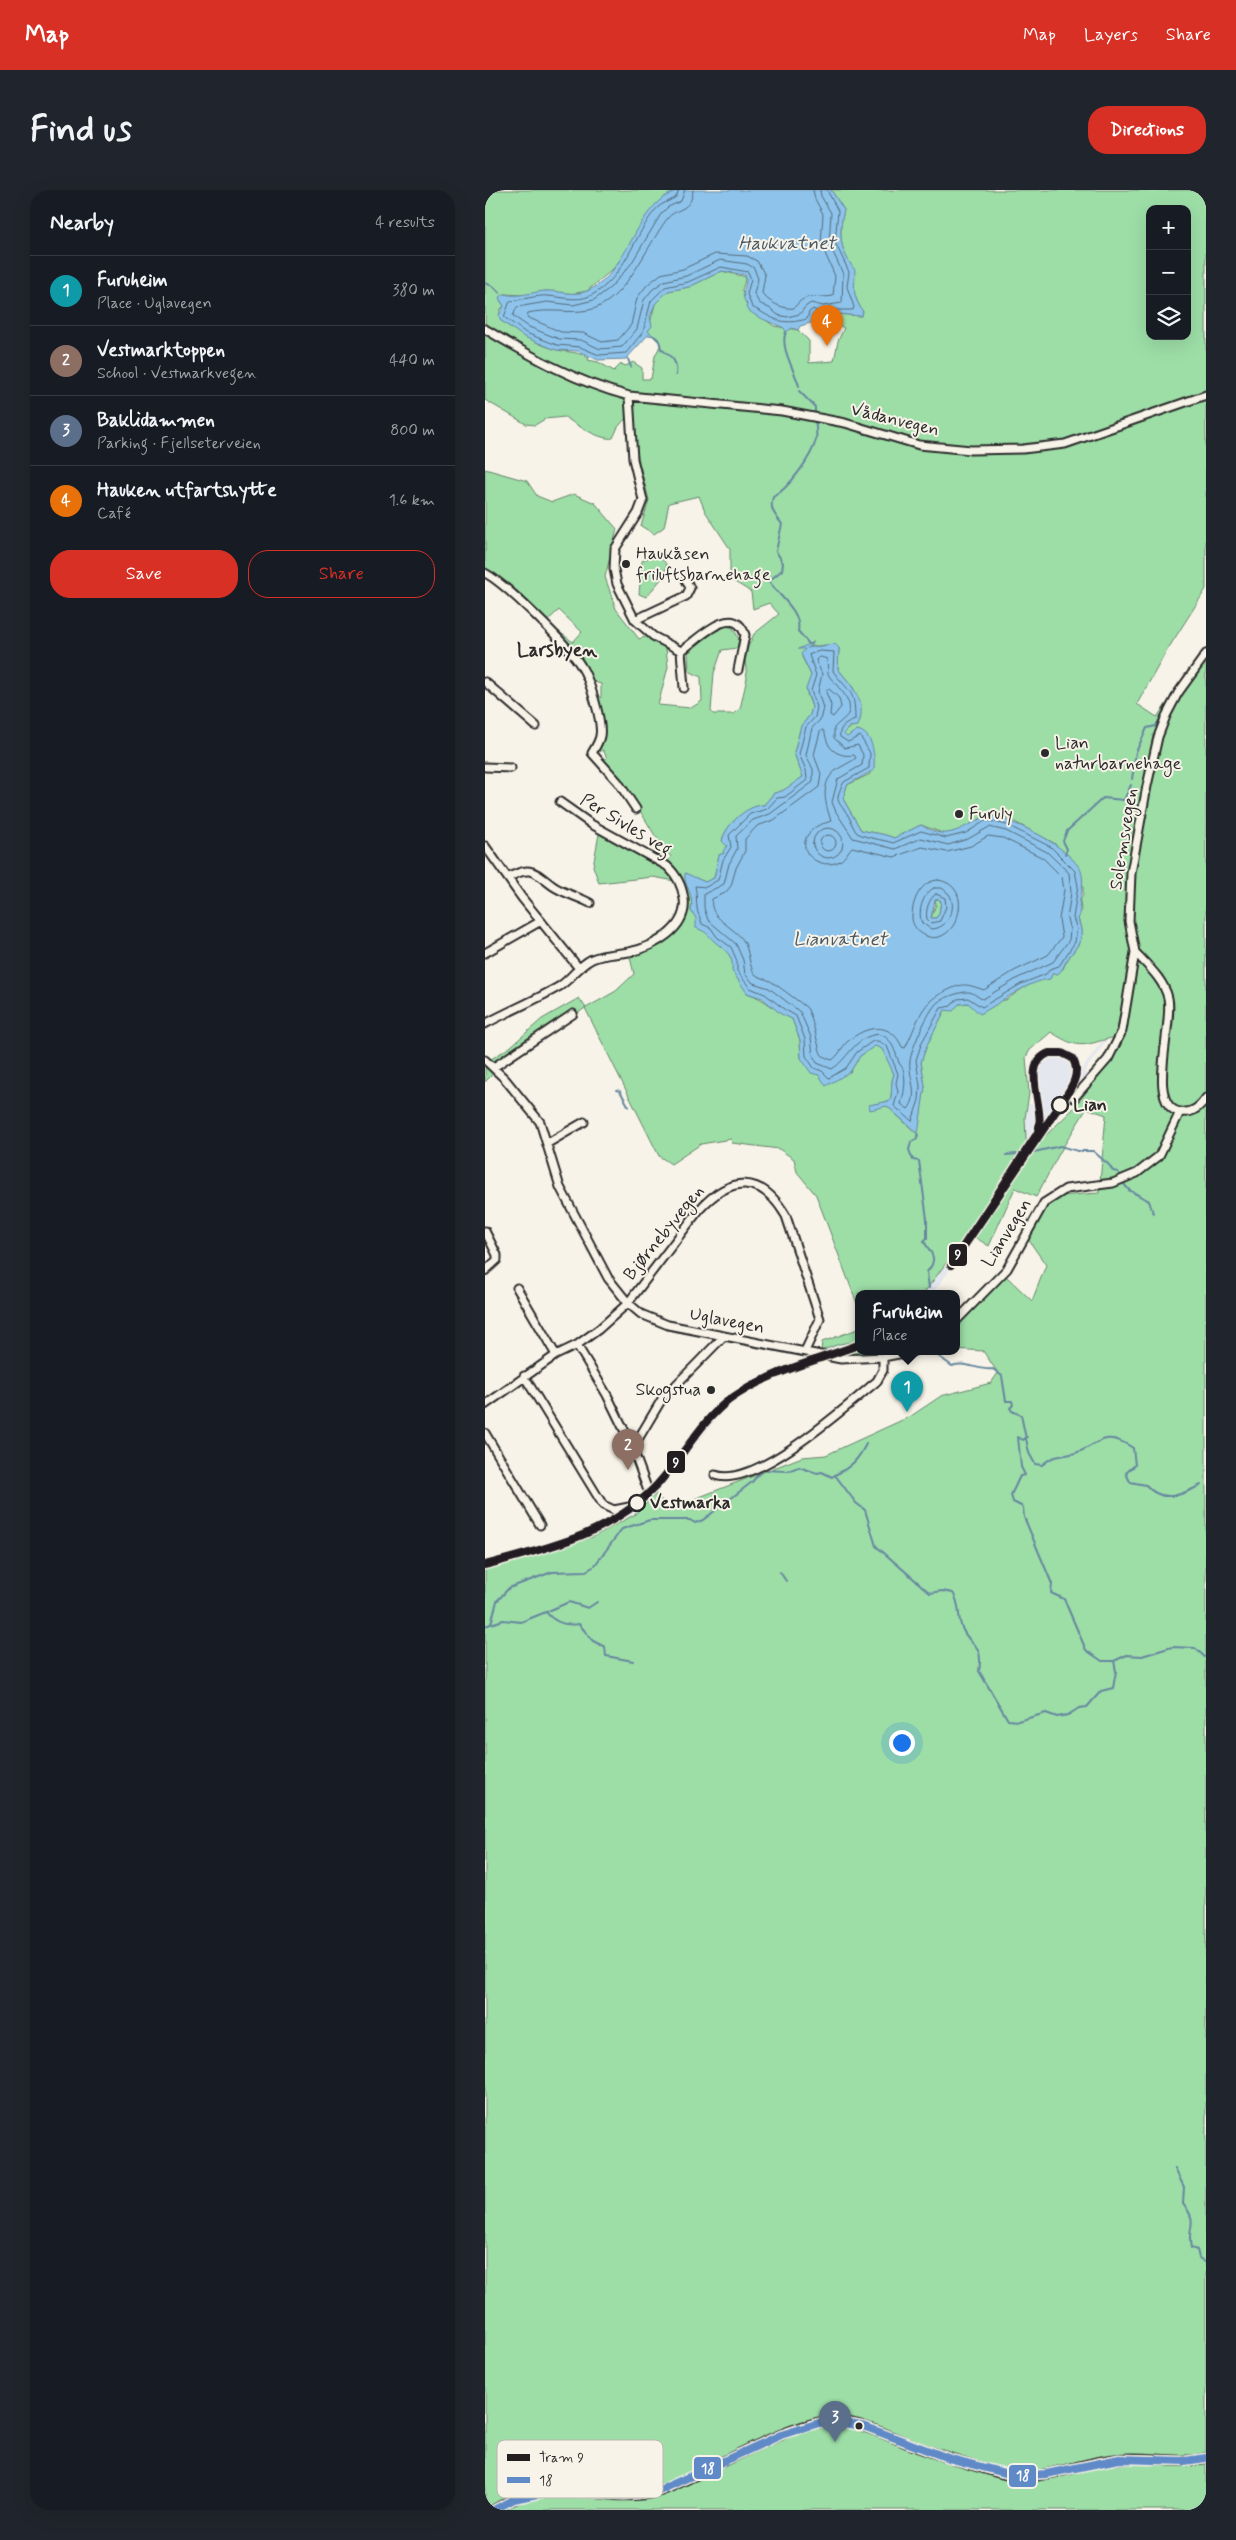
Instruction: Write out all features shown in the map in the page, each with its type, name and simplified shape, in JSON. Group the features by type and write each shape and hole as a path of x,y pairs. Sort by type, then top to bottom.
{"street":[{"name":"Vådanvegen","path":"485,329 553,369 609,391 629,396 767,409 815,417 935,448 971,450 1023,449 1065,444 1206,395"},
{"path":"629,396 633,459 643,500 638,513 615,549 614,563 620,594 635,620 653,636 681,651"},
{"path":"485,573 507,588 581,665 600,731 599,739 592,753 619,782 636,809"},
{"path":"635,620 686,596 689,588 686,580"},
{"path":"681,651 713,626 724,622 732,623 741,627 745,635 738,670"},
{"path":"681,651 684,688"},
{"name":"Solemsvegen","path":"1074,1098 1107,1059 1120,1039 1135,952 1129,921 1131,873 1156,744 1171,706 1206,654"},
{"path":"485,682 536,726"},
{"path":"485,767 511,768"},
{"name":"Per Sivles veg","path":"560,802 591,824 667,866 676,874 685,907 677,926 665,936 639,949 601,956 578,967"},
{"path":"485,846 578,967 560,985 485,1024"},
{"path":"508,878 517,873 531,871 543,875 554,886 590,903"},
{"path":"485,953 541,921"},
{"name":"Solemsvegen","path":"1135,952 1159,980 1168,998 1170,1018 1161,1087 1166,1103 1180,1112"},
{"path":"495,1067 573,1014"},
{"name":"Uglavegen","path":"485,1060 495,1067 540,1122 560,1187 608,1278 627,1302 641,1314 655,1321 848,1359 883,1358"},
{"path":"1180,1112 1193,1111 1206,1098"},
{"name":"Lianvegen","path":"960,1317 1007,1268 1044,1203 1066,1189 1113,1184 1137,1173 1159,1156 1180,1112"},
{"path":"548,1143 584,1122"},
{"name":"Bjørnebyvegen","path":"485,1405 556,1355 577,1345 599,1329 627,1302 712,1195 731,1185 753,1186 770,1195 786,1216 819,1308 819,1321 805,1351"},
{"path":"485,1231 497,1255 497,1260 485,1271"},
{"path":"517,1288 556,1355"},
{"path":"631,1444 639,1438 661,1400 724,1336"},
{"path":"577,1345 607,1395 631,1444 647,1488"},
{"path":"715,1474 725,1477 751,1470 789,1451 877,1381 883,1370 883,1358 896,1355"},
{"path":"525,1376 603,1505 614,1510 629,1507"},
{"path":"485,1432 541,1525"},
{"path":"663,2489 795,2430 823,2422 856,2425 955,2460 1017,2476 1040,2476 1119,2459 1188,2461 1206,2458"},
{"path":"494,2510 517,2498"}],"shaded area":[{"path":"1105,1037 1108,1038 1084,1072 1088,1075 1056,1122 1051,1120 1028,1158 942,1281 934,1290 926,1290 969,1233 1027,1145 1024,1130 1028,1104 1035,1104 1030,1071 1032,1061 1049,1049 1060,1048 1073,1055 1082,1069"},
{"path":"855,1342 855,1351 851,1353 850,1350 771,1378 747,1392 723,1411 656,1494 634,1515 593,1537 485,1568 485,1561 590,1529 621,1512 645,1489 650,1487 710,1411 733,1391 756,1377 836,1345"}],"green space":[{"path":"485,190 672,190 673,193 612,270 587,291 571,294 546,291 524,295 504,294 500,300 504,306 500,310 500,320 530,339 547,347 582,355 589,358 588,360 598,362 614,371 621,364 626,366 633,362 642,368 642,379 651,379 655,356 661,344 648,331 655,304 668,291 689,287 722,271 746,277 742,290 747,306 774,326 798,330 809,341 809,363 834,361 838,341 844,328 835,323 834,318 836,314 861,316 863,312 855,295 854,270 849,263 841,242 844,210 831,190 1206,190 1206,589 1166,652 1137,704 1157,717 1206,648 1206,2510 485,2510 485,1568 593,1537 634,1515 656,1494 668,1508 802,1457 826,1455 911,1416 941,1396 991,1383 998,1373 983,1351 960,1349 960,1321 1006,1276 1032,1301 1046,1265 1028,1239 1045,1209 1058,1196 1099,1193 1106,1115 1087,1108 1060,1152 1036,1197 1015,1188 989,1246 968,1233 926,1290 855,1290 855,1298 816,1195 797,1172 794,1159 779,1149 732,1143 731,1139 701,1144 671,1164 659,1156 585,1008 501,1066 485,1082 485,1063 510,1047 542,1019 579,998 586,1008 616,991 634,974 628,949 662,933 670,926 677,917 680,907 680,895 675,881 653,877 599,883 593,866 599,834 663,869 671,857 654,834 633,799 602,761 607,758 603,750 596,754 603,734 596,702 601,697 601,684 591,681 582,660 553,630 554,628 573,642 582,632 559,610 546,622 496,576 485,570 485,469 527,481 537,496 552,502 574,494 595,503 617,529 605,577 616,609 639,639 648,636 666,648 668,667 658,705 691,708 702,701 701,677 689,671 688,653 721,625 733,628 739,639 737,648 722,650 714,673 711,711 713,714 733,714 740,709 747,678 745,661 748,647 754,634 779,614 769,603 753,609 751,592 730,579 730,549 705,511 699,496 669,503 664,527 654,534 641,526 649,500 632,425 625,419 618,427 613,438 602,437 588,431 565,417 545,419 535,425 526,424 485,400","holes":["835,644 839,648 838,669 855,692 860,720 843,734 847,738 857,730 870,774 847,785 843,799 861,830 894,838 921,825 945,834 964,829 984,816 1009,819 1054,843 1065,854 1083,885 1083,895 1080,901 1081,911 1078,919 1081,928 1080,941 1063,969 1053,973 1049,979 1039,980 1023,988 1006,1000 959,1004 945,1010 927,1045 921,1062 925,1086 917,1134 887,1106 870,1105 890,1101 891,1097 894,1074 883,1049 875,1045 860,1056 850,1072 801,1058 800,1040 792,1019 747,993 727,950 713,940 691,911 696,878 705,882 714,878 719,855 724,853 727,846 722,841 732,823 744,812 764,805 774,793 785,789 803,777 794,753 801,726 810,715 812,707 807,694 811,675 802,657 805,649 808,647","1051,1032 1061,1038 1083,1045 1116,1037 1091,1086 1072,1110 1041,1140 1026,1140 1025,1118 1029,1094 1026,1057 1030,1050"]},
{"path":"657,553 667,565 663,577 646,597 639,594 642,561"},
{"path":"935,900 941,901 939,914 936,918 931,918 936,904"},
{"path":"855,1330 855,1341 839,1344 821,1351 822,1342"},
{"path":"855,1352 855,1355 870,1355 845,1357"}],"water":[{"name":"Haukvatnet","path":"680,190 831,190 844,210 841,227 843,249 855,270 855,291 863,312 861,316 836,314 817,321 814,314 812,315 814,322 800,326 798,330 792,328 786,332 784,328 759,317 746,308 747,304 743,297 746,282 745,275 722,271 689,287 668,291 655,304 650,317 652,326 648,331 654,336 648,335 626,359 598,360 578,351 556,350 524,337 500,320 499,315 504,306 499,298 504,294 519,295 545,291 582,293 602,282 614,269 652,208 665,197"},
{"name":"Lianvatnet","path":"814,642 807,648 835,644 839,648 838,669 853,688 860,702 861,717 858,726 849,727 844,734 847,737 857,730 867,736 874,752 874,770 847,785 843,799 861,830 894,838 921,825 936,832 946,833 992,816 1027,829 1062,849 1079,867 1082,875 1078,919 1081,937 1058,974 1053,973 1050,979 1022,988 980,1014 968,1003 959,1004 953,1011 945,1010 927,1045 921,1062 925,1086 918,1134 887,1106 870,1110 869,1105 890,1101 891,1097 894,1074 882,1049 875,1046 860,1056 850,1072 826,1086 819,1075 811,1073 801,1058 800,1040 792,1019 781,1014 762,998 747,993 732,971 732,961 728,954 705,933 696,928 696,918 691,911 692,904 685,873 705,882 714,878 719,855 724,853 723,851 727,846 722,841 724,835 733,822 751,808 764,805 774,793 786,789 803,777 794,753 801,726 810,715 812,707 806,689 811,675 801,654 805,649 798,649","holes":["935,900 941,901 939,914 936,918 931,918"]}],"waterway":[{"path":"485,283 493,286 500,293"},
{"path":"786,332 784,338 786,351 799,386"},
{"path":"654,336 659,340 661,349 675,363 676,375"},
{"path":"628,359 631,367"},
{"path":"799,391 815,407 815,415"},
{"path":"809,644 798,631 797,617 789,604 769,581 782,570 783,563 776,551 782,524 772,508 773,497 786,487 799,472 809,455 816,440 815,420"},
{"path":"1132,779 1136,752 1147,728 1156,726 1161,716"},
{"path":"1065,854 1067,849 1063,841 1067,831 1103,798 1124,800 1131,785"},
{"path":"616,1090 620,1091 629,1107"},
{"path":"918,1134 917,1139 911,1142 909,1150 913,1160 919,1161 927,1219 927,1238 924,1241 933,1258 931,1267 927,1272 929,1288"},
{"path":"1030,1153 1060,1146 1078,1151 1093,1151 1113,1171 1118,1172 1121,1177"},
{"path":"1006,1155 1017,1154"},
{"path":"1123,1183 1129,1190 1149,1201 1153,1213"},
{"path":"937,1355 952,1366 963,1365 993,1369 1002,1376 1006,1401 1012,1401 1013,1405 1010,1408 1021,1415 1029,1453 1035,1464 1042,1465 1053,1458 1080,1451 1106,1439 1113,1439 1133,1448 1135,1465 1126,1473 1130,1482 1146,1485 1152,1491 1165,1496 1187,1492 1201,1485"},
{"path":"1027,1437 1023,1440 1018,1437 1021,1467 1025,1475 1020,1476 1011,1495 1013,1502 1023,1507 1024,1517 1052,1584 1051,1593 1064,1599 1086,1650 1102,1661 1114,1661 1127,1655 1142,1656 1172,1647 1195,1648 1206,1658"},
{"path":"835,1475 853,1462 866,1444"},
{"path":"595,1565 622,1529 650,1520 690,1520 695,1523 703,1520 752,1482 762,1470 788,1471 799,1467 817,1473 822,1472 832,1477 835,1475 856,1503 865,1510 876,1546 930,1593 942,1591 953,1593 957,1602 962,1628 976,1647 980,1656 979,1671 1008,1720 1018,1721 1046,1713 1057,1717 1068,1715 1079,1708 1087,1707 1101,1691 1113,1688 1116,1671 1114,1661"},
{"path":"491,1624 497,1601 509,1588 552,1572 586,1571 593,1567"},
{"path":"780,1572 786,1581"},
{"path":"546,1612 569,1602 588,1608 597,1602"},
{"path":"485,1626 503,1620 521,1622 546,1612 561,1622 579,1624 593,1641 605,1647 606,1656 633,1661"},
{"path":"1175,2169 1184,2187 1183,2204 1191,2216 1191,2248 1197,2250 1199,2258 1206,2263"}],"tram line":[{"name":"9","path":"1049,1053 1062,1053 1072,1058 1076,1070 1073,1082 1060,1105 951,1265 1037,1134 1039,1113 1034,1078 1040,1059 1049,1053"},
{"name":"9","path":"485,1565 554,1546 576,1538 618,1517 655,1487 708,1420 729,1400 775,1375 855,1346"}],"transit line":[{"name":"18","path":"663,2489 781,2435 819,2423 834,2421 866,2427 948,2458 1016,2476 1046,2474 1119,2459 1185,2461 1206,2458"},
{"name":"18","path":"494,2510 519,2498"}],"place":[{"name":"Hauken utfartshytte","path":"827,346"},
{"name":"Haukåsen friluftsbarnehage","path":"626,564"},
{"name":"Lian naturbarnehage","path":"1045,753"},
{"name":"Furuly","path":"959,814"},
{"name":"Lian","path":"1060,1105"},
{"name":"Skogstua","path":"711,1390"},
{"name":"Furuheim","path":"907,1412"},
{"name":"Vestmarktoppen","path":"628,1470"},
{"name":"Vestmarka","path":"637,1503"},
{"name":"Baklidammen","path":"835,2442"}],"district":[{"name":"Larsbyen","path":"557,650"}]}
